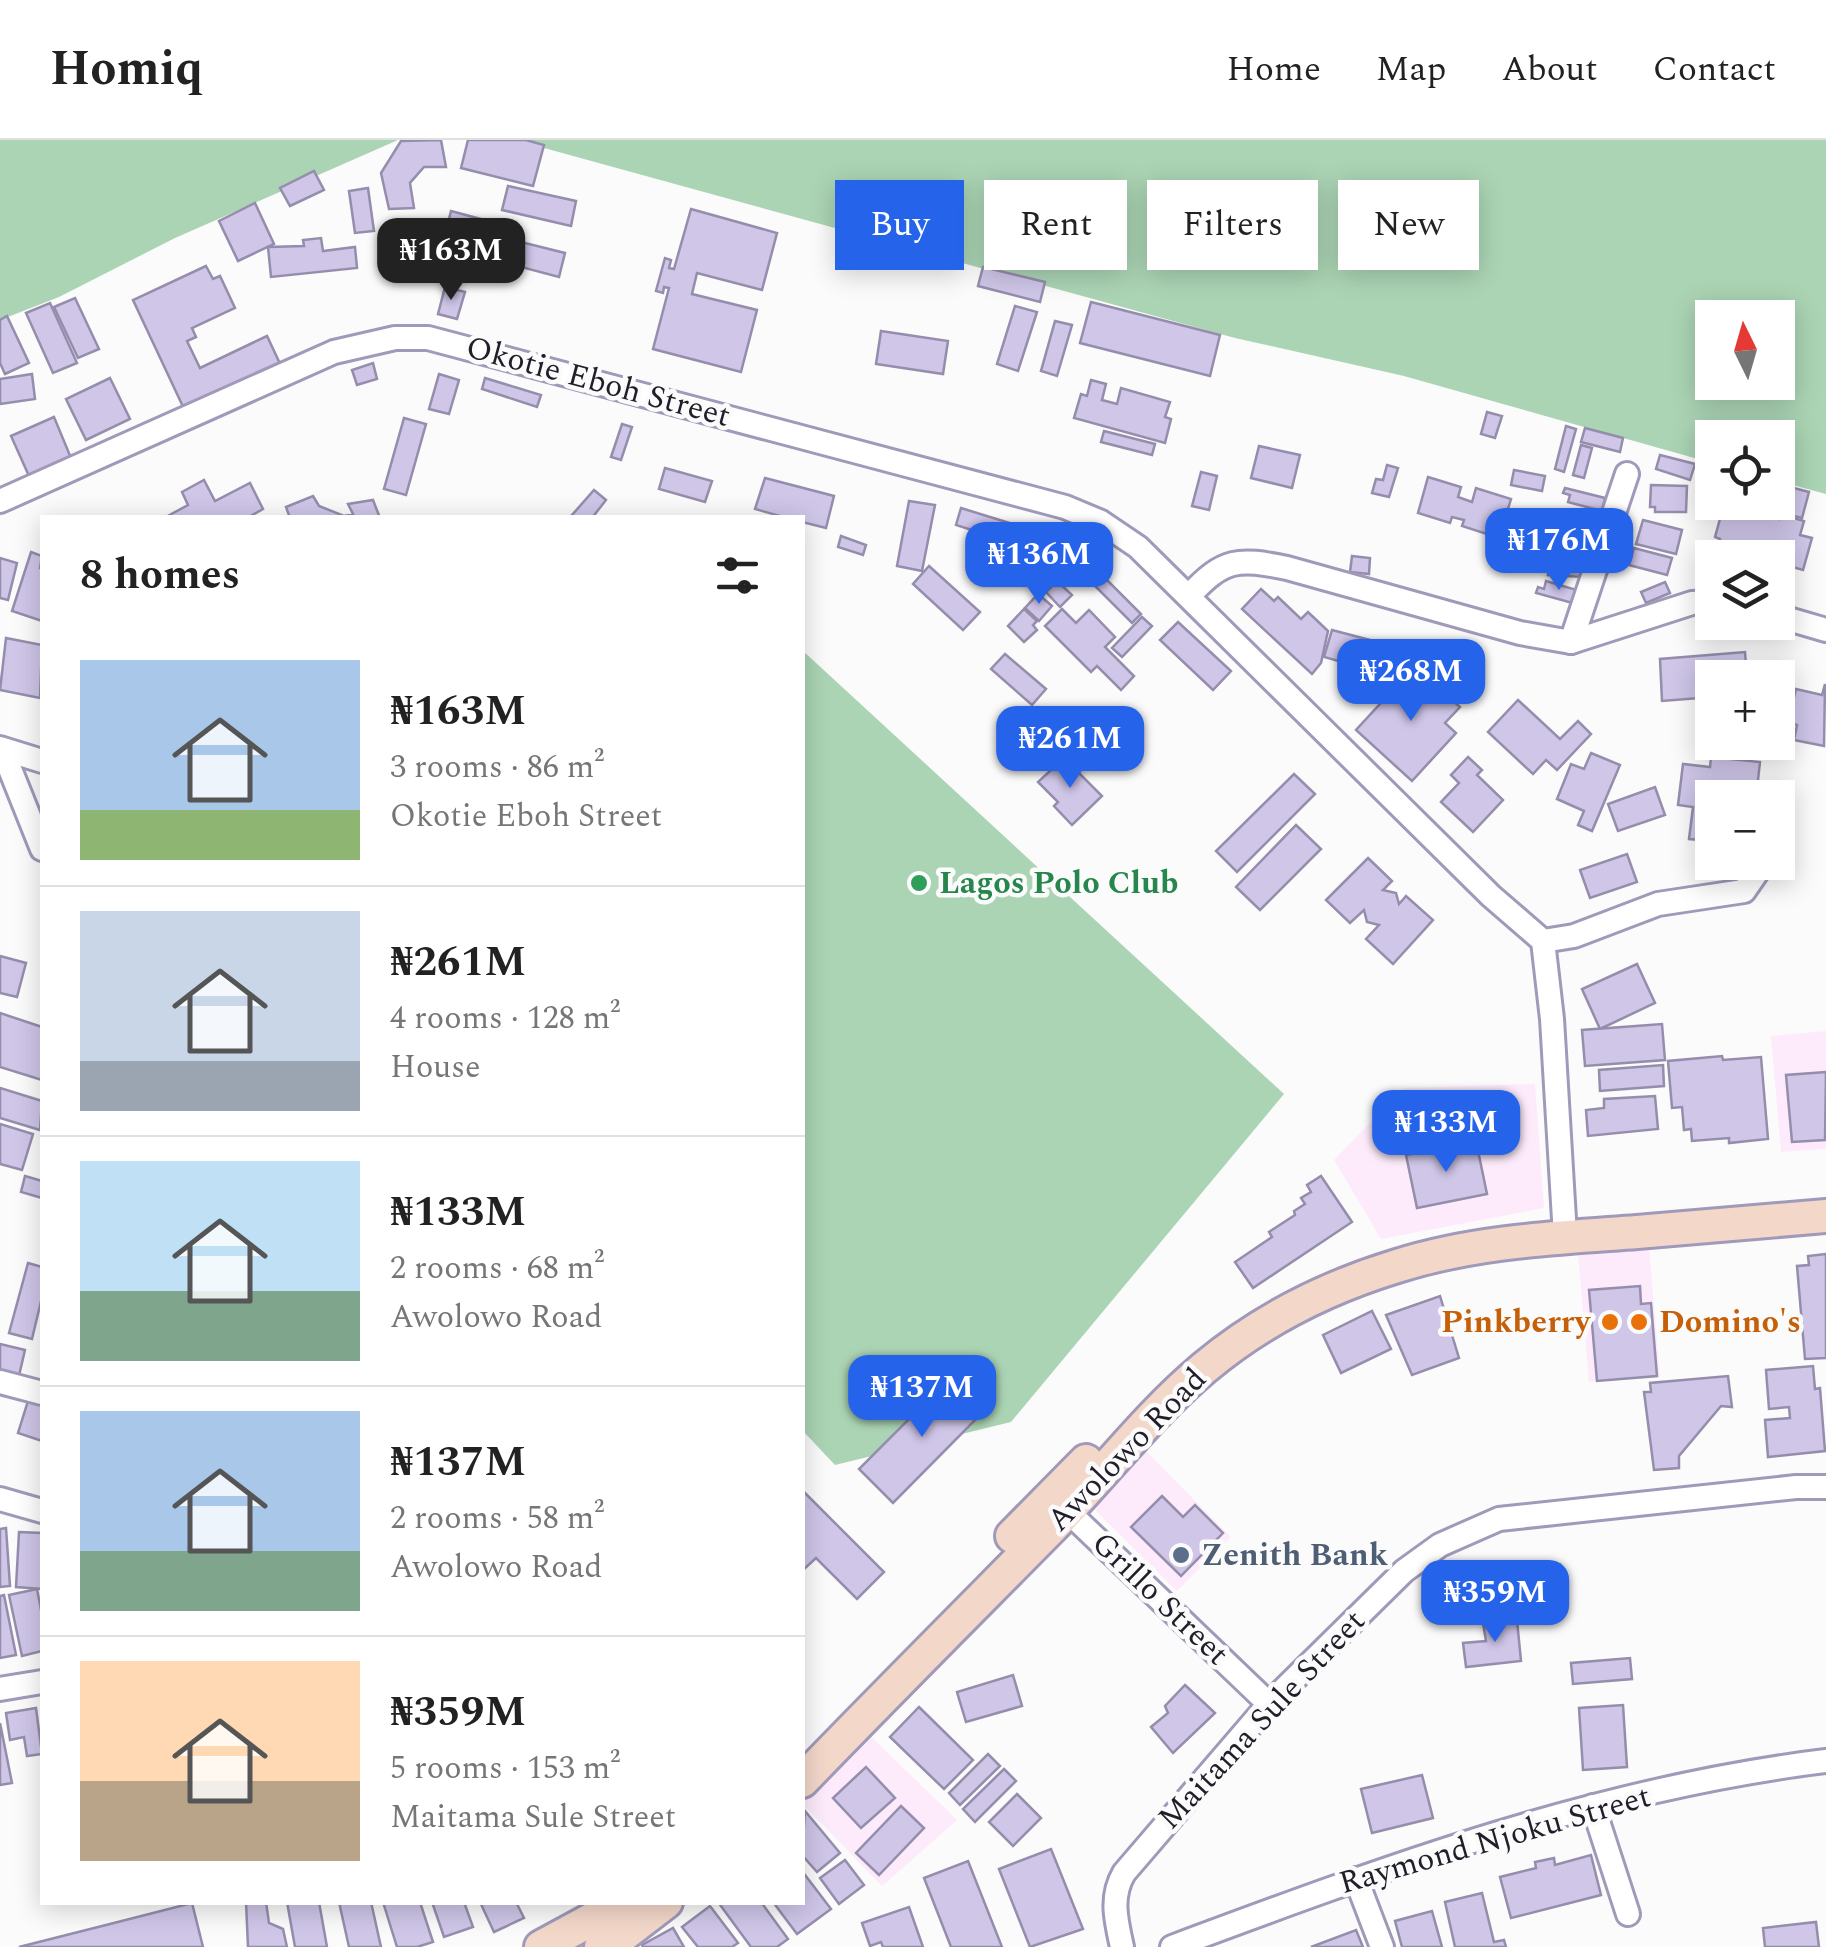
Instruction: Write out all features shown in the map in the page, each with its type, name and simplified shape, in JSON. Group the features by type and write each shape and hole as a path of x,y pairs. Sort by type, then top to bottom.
{"main road":[{"name":"Awolowo Road","path":"1565,1227 1826,1194"},
{"name":"Awolowo Road","path":"805,1778 1167,1382 1231,1332 1301,1288 1366,1257 1414,1242 1514,1222 1565,1227 1826,1216"},
{"name":"Awolowo Road","path":"805,1752 1060,1503"},
{"path":"541,1947 618,1905"},
{"path":"601,1947 662,1905"}],"street":[{"name":"Okotie Eboh Street","path":"0,502 334,352 395,338 428,338 1064,507 1101,522 1138,547 1491,896 1543,941"},
{"path":"1571,642 1628,474"},
{"path":"1188,596 1225,564 1248,560 1520,633 1571,642 1695,602"},
{"path":"1795,621 1826,630"},
{"path":"1,749 40,760"},
{"path":"1,749 40,844"},
{"path":"1565,1227 1543,941 1574,936 1658,904 1744,891 1752,880"},
{"path":"0,1382 40,1392"},
{"name":"Maitama Sule Street","path":"1122,1947 1115,1889 1124,1873 1269,1704 1404,1571 1440,1545 1499,1520 1546,1512 1826,1487"},
{"path":"0,1499 40,1509"},
{"name":"Grillo Street","path":"1060,1503 1269,1704"},
{"path":"0,1689 40,1682"},
{"name":"Raymond Njoku Street","path":"1172,1947 1356,1879 1593,1806 1771,1768 1826,1761"},
{"path":"1593,1806 1628,1914"},
{"path":"1356,1879 1382,1947"}],"shaded area":[{"path":"1826,1031 1826,1149 1781,1152 1771,1036"},
{"path":"1535,1084 1544,1208 1381,1239 1334,1160 1404,1088"},
{"path":"1649,1247 1660,1376 1589,1382 1578,1253"},
{"path":"1138,1443 1231,1537 1177,1591 1095,1510 1093,1490"},
{"path":"861,1727 957,1820 882,1886 805,1806 805,1788"}],"green space":[{"path":"0,140 398,140 175,238 59,297 0,320"},
{"path":"515,140 1826,140 1826,494 1795,486 1795,420 1695,420 1695,458 1404,376 1235,338 988,270 1127,270 1127,180 984,180 984,269 964,263 964,180 835,180 835,228"},
{"name":"Lagos Polo Club","path":"805,653 1284,1094 1011,1422 835,1465 805,1433"}],"building":[{"path":"441,140 446,167 424,167 410,183 414,208 389,209 381,173 401,141"},
{"path":"468,140 526,140 544,145 533,186 461,168"},
{"path":"314,171 324,190 290,206 280,188"},
{"path":"508,186 576,201 571,226 502,210"},
{"path":"368,188 374,231 355,233 349,191"},
{"path":"255,203 274,244 238,261 219,221"},
{"path":"691,209 777,233 762,290 697,273 692,294 757,310 741,372 653,349 669,288 664,287 663,293 656,291 665,258 671,260 669,268 674,269"},
{"path":"451,211 488,221 485,233 565,253 559,277 442,246"},
{"path":"321,238 323,251 355,247 357,268 271,277 268,247 304,246 303,240"},
{"path":"206,266 213,279 220,276 235,308 192,328 196,337 187,341 200,368 267,336 282,368 186,413 133,300"},
{"path":"983,267 1045,282 1040,302 978,286"},
{"path":"445,287 465,292 457,319 438,314"},
{"path":"75,298 99,349 78,358 54,307"},
{"path":"1091,302 1220,335 1210,376 1080,343"},
{"path":"50,303 77,363 53,373 26,313"},
{"path":"1015,306 1037,312 1018,371 997,364"},
{"path":"7,316 29,363 5,374 0,363 0,320"},
{"path":"1055,321 1072,325 1057,376 1041,371"},
{"path":"881,331 948,341 943,374 876,364"},
{"path":"373,363 377,379 357,385 352,370"},
{"path":"32,374 35,399 0,404 0,379"},
{"path":"439,374 459,380 449,414 429,409"},
{"path":"110,378 130,419 86,440 66,399"},
{"path":"485,378 541,395 537,407 482,389"},
{"path":"1091,380 1106,384 1102,400 1117,404 1121,388 1170,402 1165,417 1171,419 1165,443 1074,418 1081,394 1087,396"},
{"path":"1487,412 1502,416 1495,438 1481,434"},
{"path":"54,417 71,458 29,476 11,436"},
{"path":"404,418 426,424 406,495 384,489"},
{"path":"622,424 632,427 621,460 611,457"},
{"path":"1566,426 1576,429 1564,472 1555,469"},
{"path":"1585,428 1623,438 1620,452 1581,442"},
{"path":"1104,431 1155,444 1152,455 1101,442"},
{"path":"1581,445 1592,448 1584,478 1573,475"},
{"path":"1259,446 1300,455 1292,488 1251,478"},
{"path":"1660,455 1695,464 1690,480 1656,469"},
{"path":"1387,465 1398,468 1389,497 1372,493 1376,479 1383,480"},
{"path":"665,468 712,481 705,502 659,489"},
{"path":"1514,470 1545,476 1542,491 1511,485"},
{"path":"1201,472 1217,476 1209,510 1192,506"},
{"path":"1428,477 1461,487 1458,497 1472,502 1476,488 1511,499 1499,538 1462,526 1464,520 1452,517 1450,523 1418,513"},
{"path":"765,478 834,496 826,528 805,523 805,515 776,515 755,509"},
{"path":"204,480 215,501 250,483 263,509 252,515 170,515 188,505 182,492"},
{"path":"1651,485 1687,486 1686,512 1655,512 1655,507 1650,507"},
{"path":"1565,488 1605,498 1602,511 1568,502 1570,495 1563,493"},
{"path":"1795,488 1809,492 1802,518 1795,516"},
{"path":"594,490 606,500 594,515 572,515"},
{"path":"313,496 319,506 342,515 289,515 286,507"},
{"path":"373,500 379,515 348,515 353,514 348,504"},
{"path":"909,501 935,505 922,571 897,566"},
{"path":"961,508 1061,539 1055,557 956,525"},
{"path":"1566,510 1601,521 1592,548 1557,537 1560,530 1553,528 1557,515 1564,517"},
{"path":"1795,518 1804,521 1800,535 1812,538 1803,570 1795,568 1795,540 1715,537 1720,520"},
{"path":"1643,520 1682,530 1676,554 1636,544"},
{"path":"841,536 866,545 863,555 838,547"},
{"path":"1554,547 1583,548 1583,577 1548,575 1545,551 1554,552"},
{"path":"1634,548 1672,558 1667,575 1629,565"},
{"path":"31,552 40,555 40,620 12,611"},
{"path":"1079,552 1141,614 1132,623 1070,561"},
{"path":"1352,556 1370,558 1369,574 1350,572"},
{"path":"0,558 17,563 8,600 0,598"},
{"path":"929,566 980,612 963,630 913,584"},
{"path":"1057,581 1072,595 1060,607 1046,592"},
{"path":"1546,581 1580,591 1576,604 1536,593 1538,587 1544,589"},
{"path":"1665,582 1670,593 1646,603 1641,592"},
{"path":"1261,589 1274,601 1278,597 1301,619 1308,612 1328,631 1321,663 1312,674 1242,609"},
{"path":"1038,594 1052,606 1039,621 1025,608"},
{"path":"1024,609 1037,621 1033,625 1037,630 1024,642 1008,626"},
{"path":"1062,609 1076,623 1089,610 1115,637 1105,647 1134,676 1121,690 1097,666 1091,672 1045,626"},
{"path":"1142,617 1152,626 1122,657 1112,648"},
{"path":"1178,622 1231,671 1213,690 1160,640"},
{"path":"1332,630 1385,644 1377,672 1324,657"},
{"path":"6,638 40,645 40,698 0,690"},
{"path":"1745,652 1746,660 1695,660 1695,698 1662,701 1660,659"},
{"path":"1005,654 1046,689 1032,705 991,669"},
{"path":"1415,666 1460,707 1445,723 1456,733 1412,781 1356,730"},
{"path":"1825,684 1824,746 1795,740 1796,689 1822,695"},
{"path":"1518,700 1560,739 1578,721 1591,734 1557,770 1546,760 1533,774 1488,732"},
{"path":"1591,753 1620,765 1592,831 1578,825 1584,811 1557,799 1571,764 1584,769"},
{"path":"1468,757 1482,770 1477,775 1503,800 1473,832 1441,802 1459,783 1451,775"},
{"path":"1064,758 1102,796 1072,825 1054,806 1058,802 1038,782"},
{"path":"1711,760 1760,762 1758,780 1695,780 1695,840 1689,839 1693,807 1678,805 1683,764 1710,767"},
{"path":"1294,774 1315,794 1237,872 1216,851"},
{"path":"1655,787 1665,815 1618,831 1608,804"},
{"path":"1296,825 1321,849 1260,910 1236,887"},
{"path":"1627,854 1637,882 1590,898 1580,870"},
{"path":"1368,858 1392,881 1383,890 1396,893 1399,904 1406,896 1433,920 1393,964 1366,939 1379,925 1367,922 1364,910 1350,923 1326,900"},
{"path":"0,956 26,963 17,997 0,993"},
{"path":"1637,964 1655,1003 1600,1029 1582,989"},
{"path":"0,1013 40,1026 40,1079 0,1067"},
{"path":"1662,1024 1665,1060 1585,1066 1582,1030"},
{"path":"1722,1056 1723,1060 1761,1057 1768,1139 1692,1141 1691,1129 1684,1130 1682,1107 1672,1108 1668,1061"},
{"path":"1663,1065 1664,1086 1600,1091 1599,1070"},
{"path":"1826,1072 1825,1140 1792,1142 1786,1075"},
{"path":"0,1088 40,1100 40,1130 0,1118"},
{"path":"1655,1096 1658,1129 1588,1136 1586,1110 1604,1108 1604,1099"},
{"path":"1469,1105 1476,1136 1405,1151 1399,1119"},
{"path":"0,1124 33,1134 22,1170 0,1164"},
{"path":"1476,1141 1487,1194 1417,1208 1406,1155"},
{"path":"25,1176 40,1180 40,1197 21,1192"},
{"path":"1321,1176 1352,1222 1253,1288 1235,1262 1272,1237 1269,1232 1295,1215 1294,1211 1305,1204 1301,1198 1311,1192 1307,1185"},
{"path":"1826,1254 1826,1358 1805,1359 1797,1266 1809,1265 1808,1256"},
{"path":"28,1263 40,1266 40,1305 32,1339 9,1333"},
{"path":"1640,1286 1641,1304 1651,1303 1657,1376 1597,1381 1589,1290"},
{"path":"1440,1296 1459,1358 1412,1375 1386,1315"},
{"path":"1372,1311 1391,1349 1341,1373 1323,1335"},
{"path":"0,1344 25,1350 18,1380 0,1376"},
{"path":"1813,1366 1815,1389 1820,1388 1825,1451 1768,1457 1765,1420 1790,1418 1789,1407 1769,1409 1766,1370"},
{"path":"1728,1376 1732,1407 1721,1406 1679,1456 1679,1468 1654,1470 1644,1392 1651,1392 1650,1383"},
{"path":"951,1377 985,1410 893,1503 859,1469"},
{"path":"28,1401 40,1404 40,1440 18,1433"},
{"path":"805,1493 884,1572 857,1599 816,1558 805,1568"},
{"name":"Zenith Bank","path":"1162,1496 1183,1517 1195,1505 1223,1533 1181,1576 1131,1527"},
{"path":"6,1528 10,1586 0,1587 0,1529"},
{"path":"19,1532 40,1533 40,1589 16,1587"},
{"path":"37,1589 40,1652 22,1656 9,1595"},
{"path":"4,1595 16,1655 0,1658 0,1596"},
{"path":"1517,1620 1521,1661 1466,1667 1463,1643 1486,1641 1483,1623"},
{"path":"1630,1658 1632,1679 1573,1684 1571,1663"},
{"path":"1013,1675 1022,1706 966,1722 957,1692"},
{"path":"1185,1685 1215,1713 1173,1753 1151,1727 1168,1713 1165,1706"},
{"path":"1623,1705 1627,1767 1583,1770 1579,1708"},
{"path":"919,1707 973,1760 944,1789 890,1737"},
{"path":"36,1708 40,1754 27,1756 24,1737 10,1740 6,1713"},
{"path":"0,1723 12,1783 0,1785"},
{"path":"988,1754 1000,1766 960,1805 949,1793"},
{"path":"866,1767 895,1798 861,1828 833,1798"},
{"path":"1004,1769 1016,1781 975,1822 963,1809"},
{"path":"1422,1775 1433,1818 1372,1833 1361,1789"},
{"path":"1017,1794 1041,1818 1013,1846 989,1822"},
{"path":"901,1806 924,1828 879,1875 856,1853"},
{"path":"805,1811 840,1853 817,1872 805,1858"},
{"path":"1051,1849 1083,1929 1030,1947 999,1869"},
{"path":"1591,1855 1601,1895 1511,1918 1500,1877 1536,1868 1535,1862 1554,1858 1555,1865"},
{"path":"845,1860 864,1885 839,1904 820,1878"},
{"path":"968,1861 1002,1947 951,1947 924,1878"},
{"path":"805,1875 831,1909 797,1934 775,1905 805,1905"},
{"path":"1482,1893 1494,1942 1504,1940 1506,1947 1455,1947 1445,1902"},
{"path":"192,1905 203,1947 19,1947"},
{"path":"246,1905 266,1905 269,1923 283,1929 287,1947 248,1947"},
{"path":"288,1905 320,1905 327,1947 295,1947"},
{"path":"340,1905 372,1905 381,1947 349,1947"},
{"path":"384,1905 421,1905 433,1942 397,1947"},
{"path":"433,1905 465,1905 473,1927 444,1937"},
{"path":"481,1905 518,1905 524,1918 494,1932"},
{"path":"720,1905 763,1905 788,1939 777,1947 751,1947"},
{"path":"710,1906 738,1943 732,1947 698,1947 682,1927"},
{"path":"909,1907 923,1947 883,1947 881,1942 870,1946 862,1923"},
{"path":"1432,1911 1442,1947 1402,1947 1395,1921"},
{"path":"1816,1922 1819,1947 1765,1947 1763,1928"},
{"path":"673,1928 684,1947 643,1947 642,1945"},
{"path":"1356,1930 1363,1947 1311,1947"}],"place":[{"name":"Lagos Polo Club","path":"919,883"},
{"name":"Pinkberry","path":"1610,1322"},
{"name":"Domino's","path":"1639,1322"},
{"name":"Zenith Bank","path":"1181,1555"}]}
